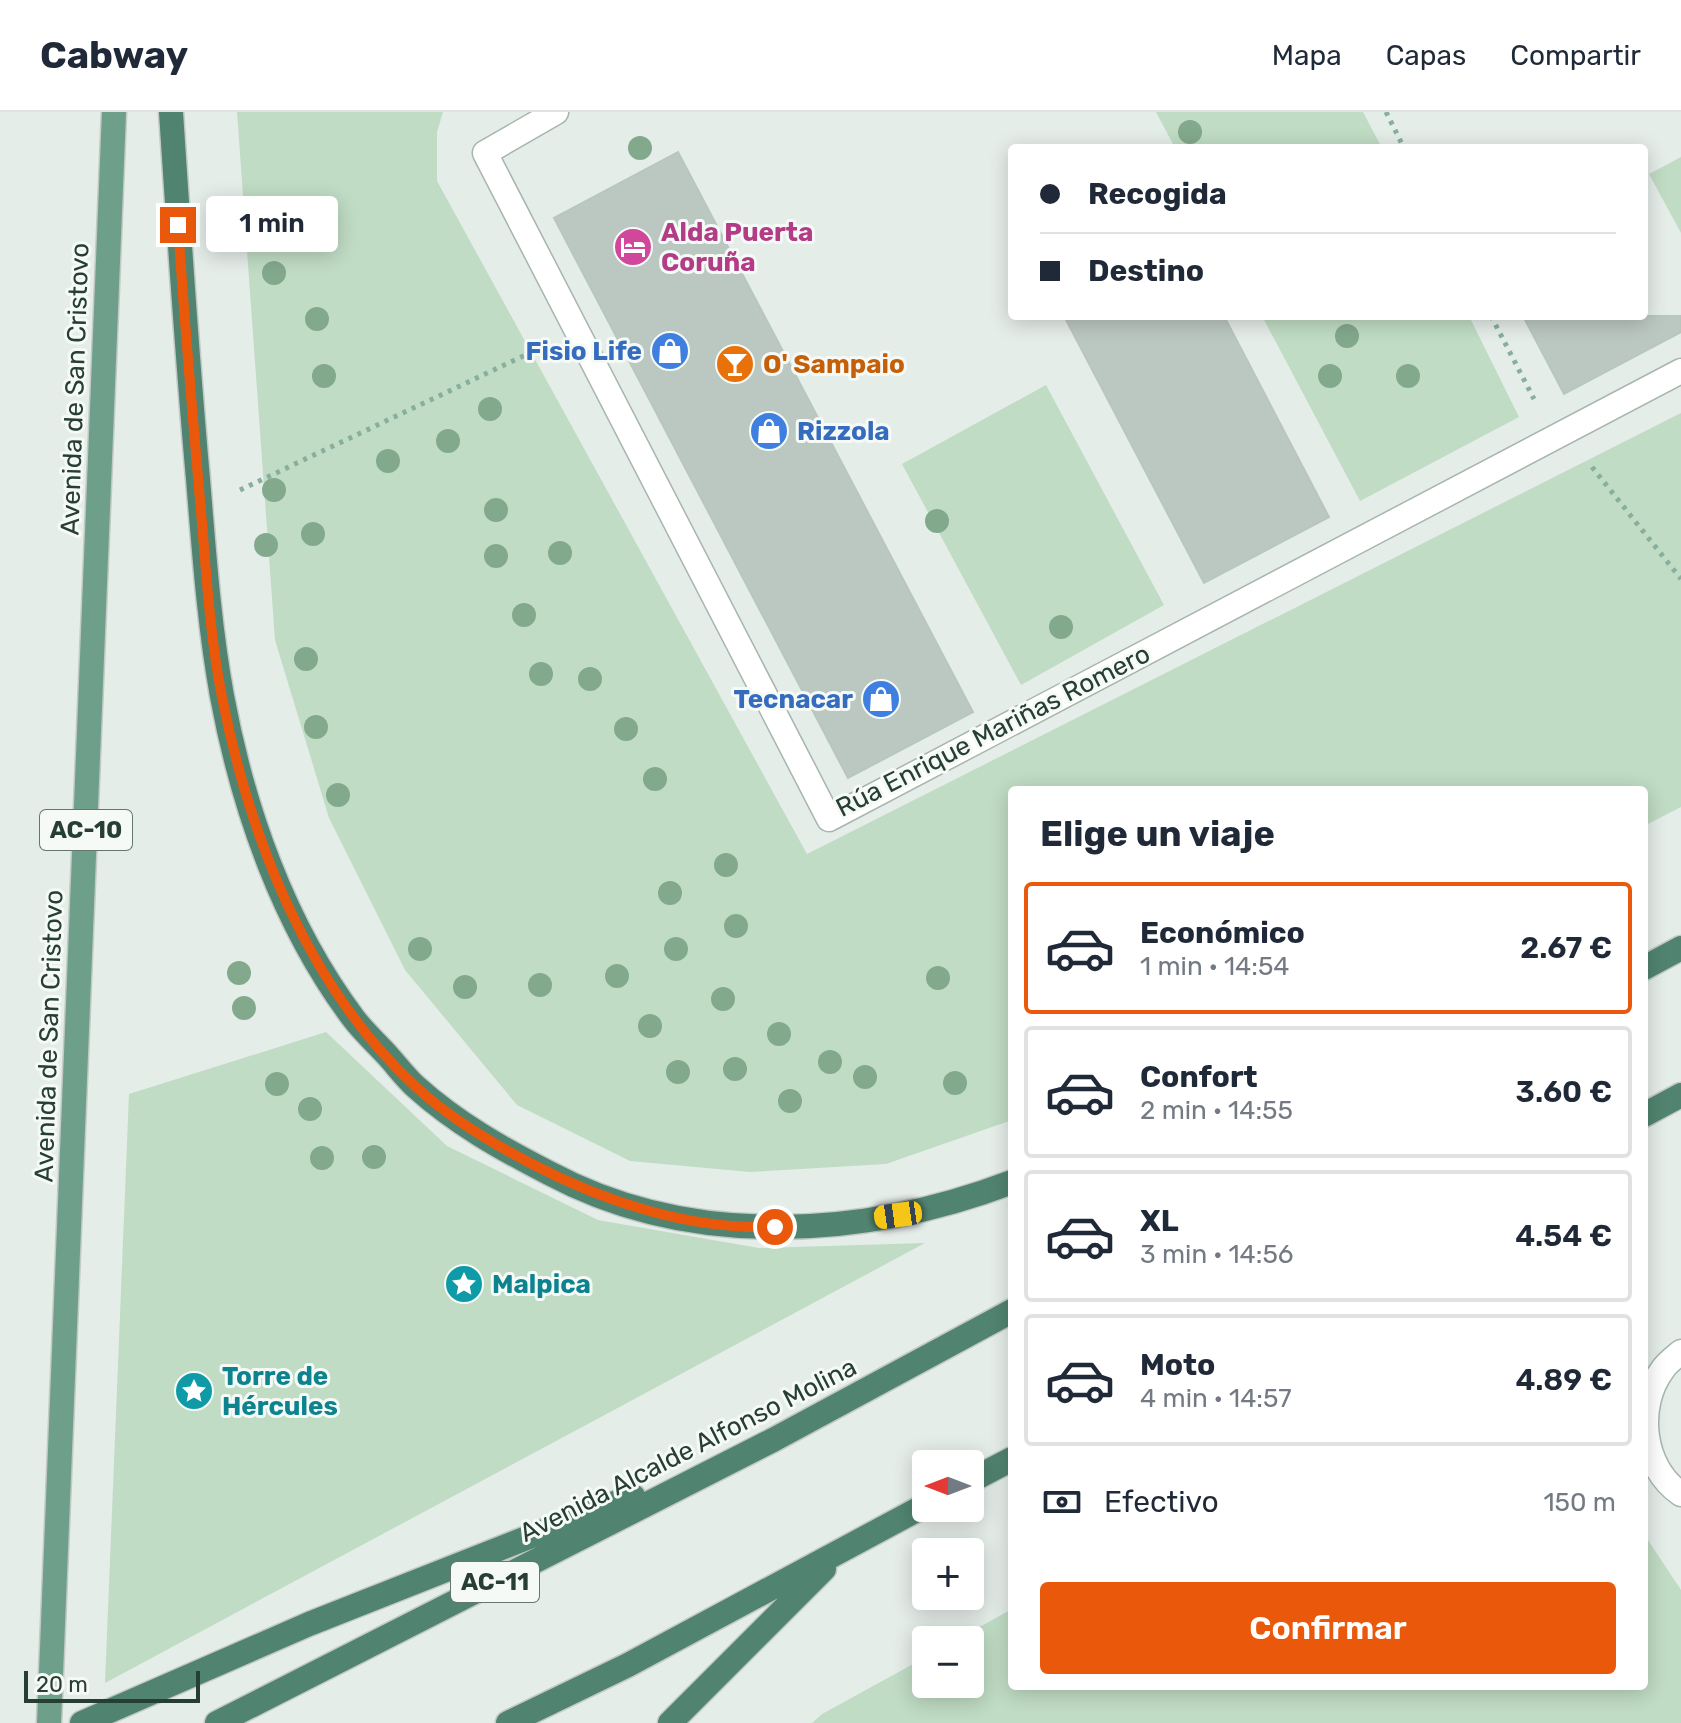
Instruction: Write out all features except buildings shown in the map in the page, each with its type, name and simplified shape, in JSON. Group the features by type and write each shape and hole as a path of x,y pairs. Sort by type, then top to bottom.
{"highway":[{"path":"171,112 208,595 222,696 245,789 270,865 308,947 354,1019 415,1087 489,1142 574,1187 628,1205 682,1218 751,1228 825,1225 898,1215 969,1198 1008,1183"},
{"path":"1648,951 1681,940"},
{"path":"1648,966 1681,948"},
{"path":"1648,1113 1681,1095"},
{"name":"Avenida Alcalde Alfonso Molina","path":"217,1723 773,1440 1008,1313"},
{"path":"82,1723 309,1624 773,1440"},
{"path":"984,1474 1008,1461"},
{"path":"508,1723 628,1665 912,1513"},
{"path":"670,1723 843,1550"}],"main road":[{"name":"Avenida de San Cristovo","path":"49,1723 114,112"}],"street":[{"name":"Rúa Enrique Mariñas Romero","path":"556,112 485,153 829,819 1681,371"},
{"path":"1648,1403 1663,1369 1681,1352"},
{"path":"1648,1445 1658,1470 1679,1494"}],"path":[{"path":"1386,112 1402,144"},
{"path":"1493,320 1538,407"},
{"path":"232,494 543,346"},
{"path":"1589,464 1681,579"}],"green space":[{"path":"237,112 443,112 437,132 437,181 807,854 1681,413 1681,807 1648,824 1648,786 1008,786 1008,1121 886,1164 750,1172 630,1161 517,1105 405,970 329,818 275,640"},
{"path":"1156,112 1363,112 1380,144 1173,144"},
{"path":"1681,157 1681,233 1649,174"},
{"path":"1264,320 1471,320 1519,417 1360,501"},
{"path":"1046,385 1164,605 1021,685 902,464"},
{"path":"326,1032 447,1146 598,1220 759,1248 925,1243 105,1683 129,1094"},
{"path":"1648,1540 1681,1590 1681,1723 812,1723 822,1714 912,1665 912,1698 984,1698 984,1626 981,1626 1008,1611 1008,1690 1648,1690"}],"place":[{"name":"Alda Puerta Coruña","path":"633,247"},
{"name":"Fisio Life","path":"670,351"},
{"name":"O' Sampaio","path":"735,364"},
{"name":"Rizzola","path":"769,431"},
{"name":"Tecnacar","path":"881,699"},
{"name":"Malpica","path":"464,1284"},
{"name":"Torre de Hércules","path":"194,1391"}],"route":[{"path":"178,225 208,595 222,696 245,789 270,865 308,947 354,1019 415,1087 489,1142 574,1187 628,1205 682,1218 751,1228 775,1227"}]}
